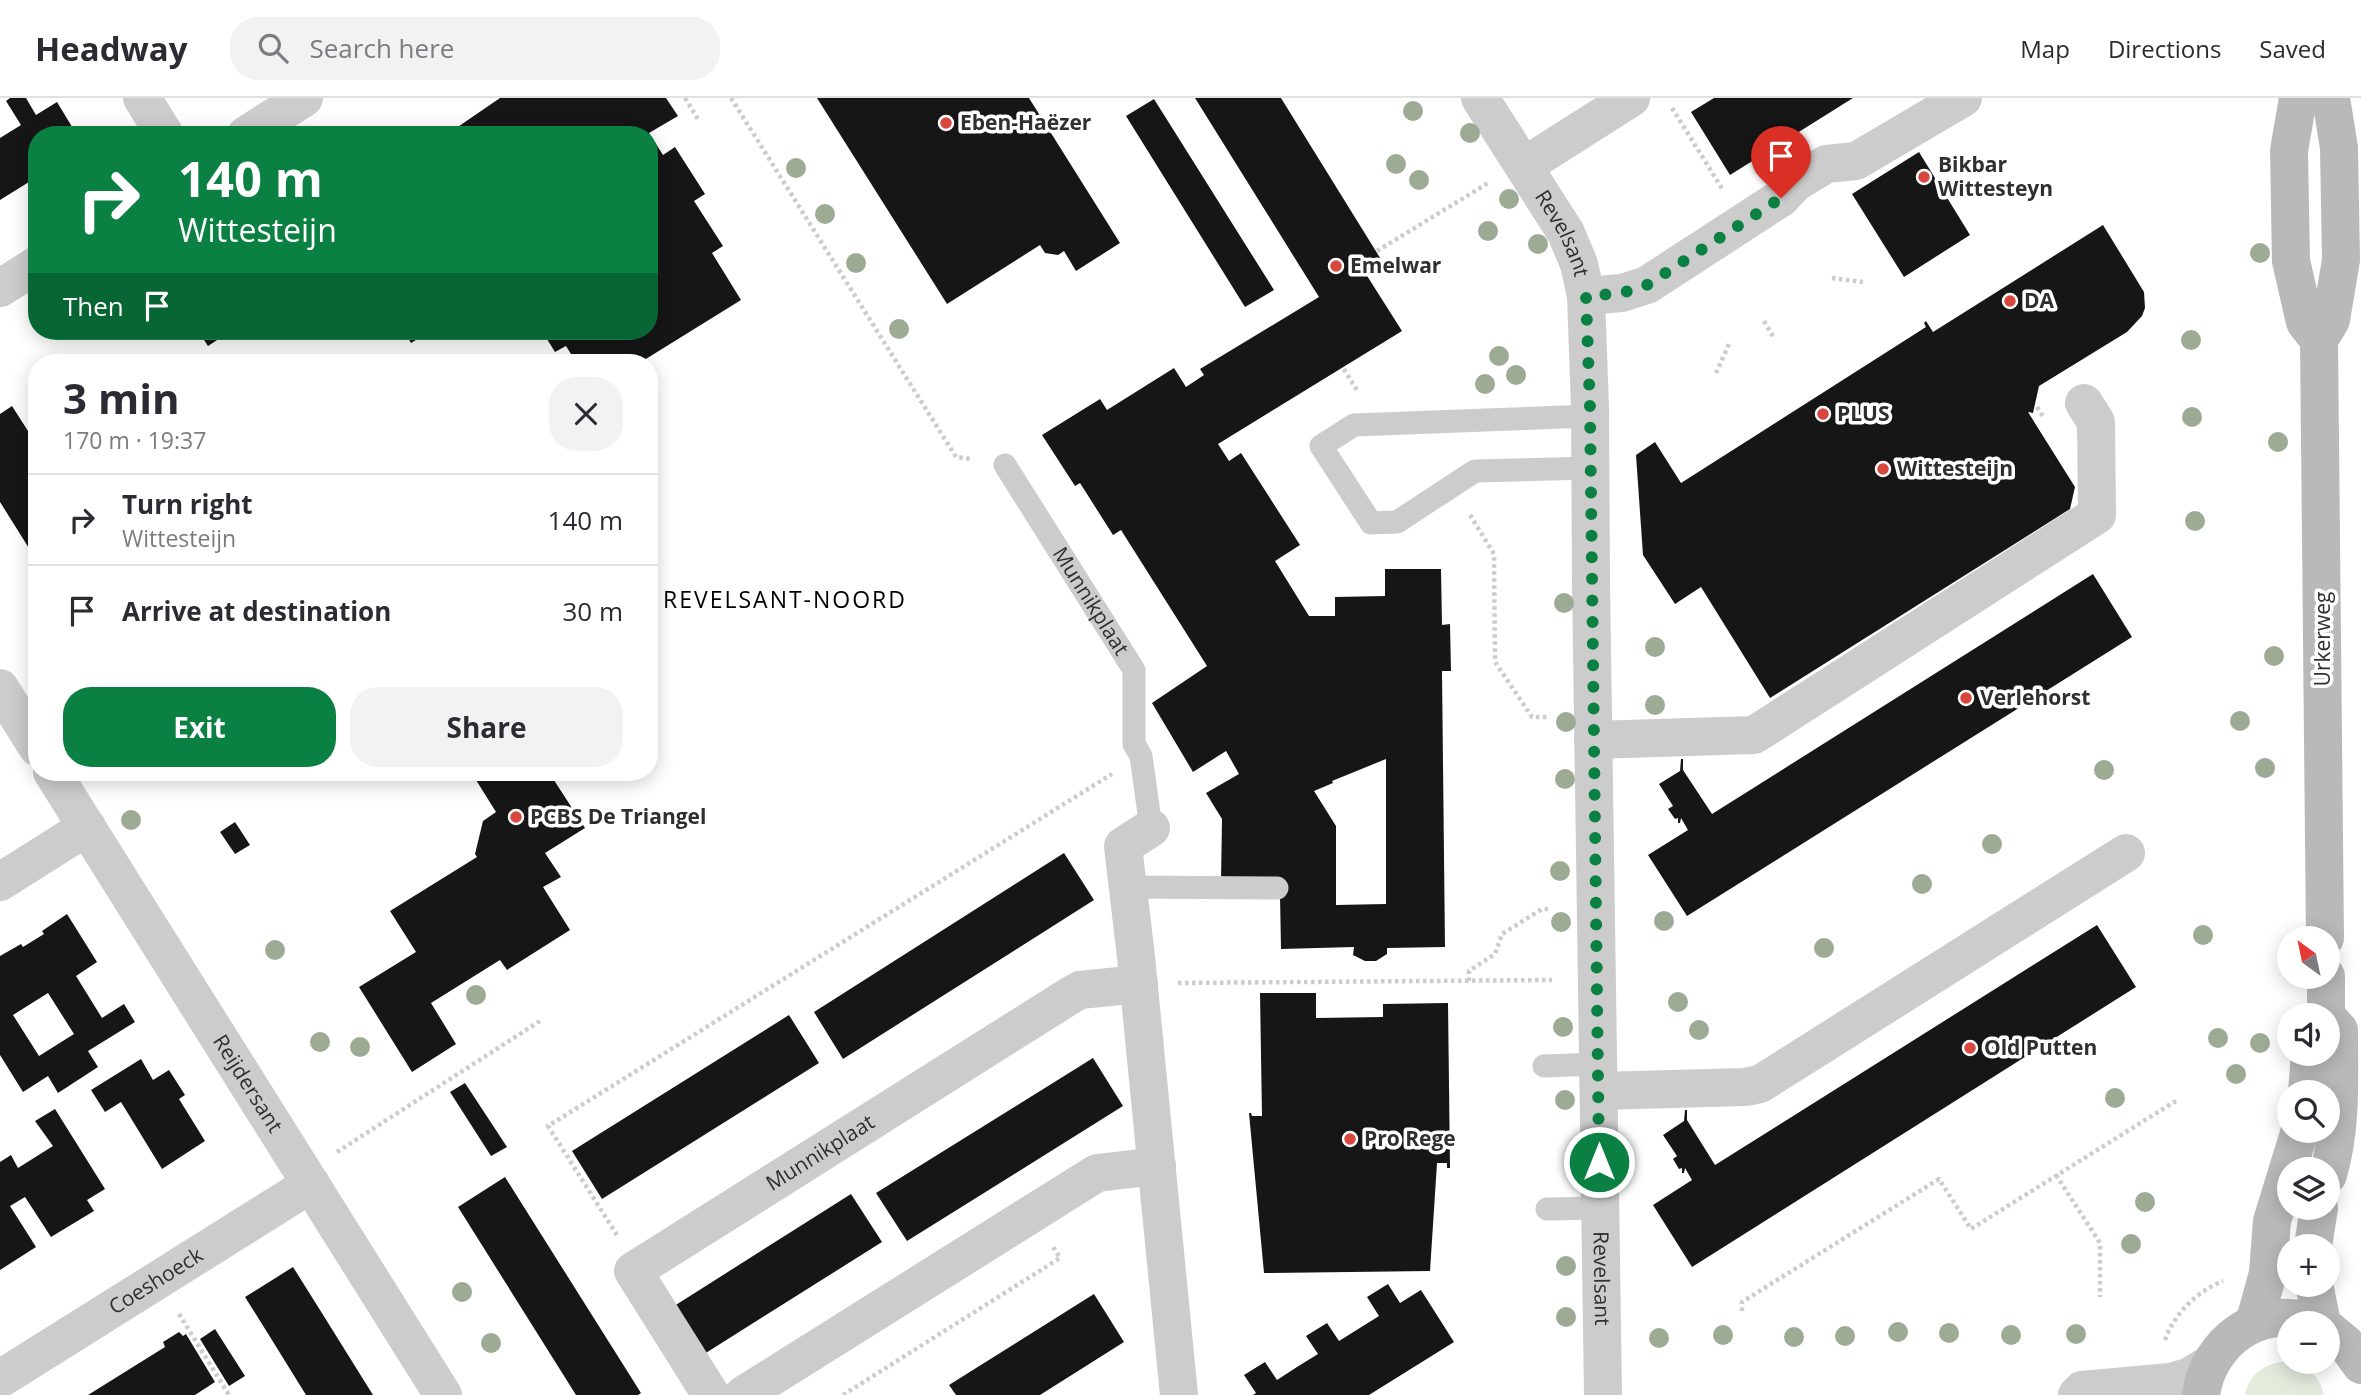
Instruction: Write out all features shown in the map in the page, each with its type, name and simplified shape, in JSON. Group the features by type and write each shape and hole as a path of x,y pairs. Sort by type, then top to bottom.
{"main road":[{"name":"Urkerweg","path":"2298,98 2289,150 2291,261 2305,322 2319,340"},
{"name":"Urkerweg","path":"2325,926 2319,340 2331,320 2341,260 2339,148 2331,98"},
{"path":"2332,1157 2340,1108 2339,1066"},
{"path":"2254,1324 2268,1273 2272,1221 2296,1143"},
{"path":"2205,1380 2217,1351 2228,1340 2240,1330 2277,1319"},
{"path":"2340,1339 2361,1365"}],"street":[{"path":"142,98 159,126"},
{"path":"260,126 304,98"},
{"name":"Revelsant","path":"1480,98 1566,233 1579,264 1586,296 1590,416 1603,1395"},
{"path":"1524,166 1631,98"},
{"path":"1586,296 1622,293 1647,285 1781,198 1795,183 1825,163 1856,162 1963,98"},
{"path":"0,288 28,271"},
{"path":"1593,740 1726,728 1754,735 2097,515 2096,422 2084,403"},
{"path":"0,688 28,733"},
{"name":"Reijdersant","path":"58,781 443,1395"},
{"path":"0,882 87,827"},
{"name":"Munnikplaat","path":"1151,828 1124,846 1129,887 1156,984 1157,1166 1179,1395"},
{"path":"1599,1078 1745,1087 1760,1084 2126,853"},
{"name":"Munnikplaat","path":"711,1395 633,1271 1070,995 1080,990 1156,984"},
{"path":"743,1395 1097,1173 1157,1166"},
{"name":"Coeshoeck","path":"0,1379 311,1184"},
{"path":"2077,1395 2082,1390 2170,1382 2188,1377 2205,1380"}],"lane":[{"path":"1590,416 1354,425 1321,446 1371,523 1397,522 1475,471 1590,468"},
{"name":"Munnikplaat","path":"1005,465 1134,670 1134,744 1141,756 1151,828"},
{"path":"1129,887 1277,888"},
{"path":"1544,1066 1599,1078"},
{"path":"1547,1209 1600,1208"}],"path":[{"path":"685,98 699,121"},
{"path":"731,98 956,457 978,460"},
{"path":"1670,106 1728,197"},
{"path":"1986,198 1993,183"},
{"path":"1377,251 1475,192"},
{"path":"1832,278 1863,282"},
{"path":"1764,321 1774,338"},
{"path":"1716,373 1730,342"},
{"path":"1465,507 1494,554 1495,662 1532,717 1550,717"},
{"path":"618,1238 548,1126 1114,773"},
{"path":"1469,981 1469,971 1495,954 1502,934 1542,909 1551,909"},
{"path":"1156,984 1552,981"},
{"path":"334,1153 540,1021"},
{"path":"1742,1311 1742,1302 1939,1179 1971,1228 2174,1102 2179,1102"},
{"path":"2056,1175 2101,1244 2100,1297"},
{"path":"843,1395 1060,1258 1052,1246"},
{"path":"2161,1351 2169,1328 2182,1312 2200,1294 2230,1278"},
{"path":"180,1315 229,1395"}],"shaded area":[{"path":"2277,1363 2277,1374 2313,1374 2324,1395 2245,1395 2254,1375"}],"building":[{"path":"10,98 26,98 36,115 57,102 72,126 28,126 28,183 0,200 0,138 21,125 6,101"},
{"path":"500,98 666,98 678,116 658,128 459,126"},
{"path":"817,98 1029,98 1120,243 1076,271 1064,251 1058,255 1045,253 1040,245 947,304"},
{"path":"1195,98 1281,98 1382,261 1364,271 1402,331 1218,444 1229,461 1241,453 1300,545 1275,561 1309,616 1335,616 1335,597 1385,596 1385,569 1441,569 1442,625 1450,624 1451,671 1442,671 1445,947 1387,948 1387,954 1376,961 1365,961 1353,955 1354,947 1281,949 1280,895 1221,881 1222,819 1206,793 1239,774 1226,751 1193,772 1152,703 1207,666 1121,530 1113,535 1080,483 1075,486 1042,435 1100,399 1107,410 1174,368 1186,387 1204,375 1200,369 1319,297","holes":["1386,759 1386,904 1336,905 1336,826 1314,791"]},
{"path":"1714,98 1853,98 1730,175 1691,112"},
{"path":"1154,99 1274,290 1245,307 1126,116"},
{"path":"658,147 663,155 675,147 705,194 694,201 723,246 712,253 741,300 654,354 571,354 566,346 555,352 548,340 658,340"},
{"path":"1919,152 1970,235 1904,277 1852,194"},
{"name":"Wittesteijn","path":"2103,225 2144,292 2145,308 2142,316 2127,332 2039,386 2033,413 2028,412 2075,487 2070,509 1770,698 1701,587 1675,604 1643,555 1636,455 1655,442 1681,483 1926,327 1926,321 1933,332"},
{"path":"204,340 217,340 208,346"},
{"path":"12,406 28,431 28,547 0,502 0,414"},
{"name":"Verlehorst","path":"2093,574 2132,637 1687,916 1648,855 1688,830 1681,818 1678,823 1678,818 1675,819 1668,809 1673,806 1659,784 1680,771 1681,759 1683,770 1712,814"},
{"path":"477,781 555,781 585,828 545,853 561,877 543,887 570,930 507,970 500,960 431,1003 456,1044 412,1072 359,987 416,952 390,911 477,857 475,854 483,821 496,812"},
{"path":"235,822 250,845 235,854 220,832"},
{"path":"1064,853 1094,900 843,1059 814,1012"},
{"path":"67,914 97,962 76,976 102,1018 124,1004 135,1022 88,1051 98,1067 58,1093 48,1076 23,1092 0,1055 0,956 21,944 23,947 44,934 42,931","holes":["48,993 74,1034 39,1056 13,1015"]},
{"name":"Old Putten","path":"2097,925 2136,987 1692,1267 1653,1205 1692,1180 1685,1168 1684,1173 1682,1168 1679,1169 1673,1159 1677,1156 1663,1135 1684,1121 1685,1110 1687,1120 1715,1165"},
{"name":"Pro Rege","path":"1260,993 1316,993 1316,1018 1383,1017 1383,1004 1448,1003 1450,1168 1447,1168 1447,1163 1437,1163 1430,1271 1264,1273 1249,1113 1252,1116 1262,1116"},
{"path":"789,1015 819,1063 602,1199 572,1151"},
{"path":"1093,1058 1123,1106 907,1241 876,1193"},
{"path":"141,1059 153,1080 169,1070 185,1095 179,1099 205,1141 162,1169 121,1102 105,1112 91,1090"},
{"path":"465,1083 507,1147 491,1156 450,1092"},
{"path":"55,1109 105,1189 87,1200 94,1211 51,1237 25,1197 10,1206 36,1247 0,1270 0,1162 11,1155 18,1168 53,1146 35,1121"},
{"path":"505,1177 641,1393 638,1395 576,1395 458,1207"},
{"path":"851,1194 882,1242 701,1356 671,1308"},
{"path":"293,1267 373,1395 306,1395 245,1297"},
{"path":"1388,1284 1400,1303 1421,1290 1454,1342 1369,1395 1253,1395 1256,1393 1244,1375 1265,1362 1277,1380 1318,1354 1306,1336 1327,1323 1339,1341 1379,1316 1367,1297"},
{"path":"1094,1294 1124,1342 1040,1395 956,1395 949,1385"},
{"path":"215,1329 245,1376 229,1386 200,1339"},
{"path":"179,1332 183,1336 186,1334 215,1382 195,1395 88,1395 165,1347 163,1342"}],"place":[{"name":"Eben-Haëzer","path":"946,123"},
{"name":"Bikbar Wittesteyn","path":"1924,177"},
{"name":"Emelwar","path":"1336,266"},
{"name":"DA","path":"2010,301"},
{"name":"PLUS","path":"1823,414"},
{"name":"Wittesteijn","path":"1883,469"},
{"name":"Verlehorst","path":"1966,698"},
{"name":"PCBS De Triangel","path":"516,817"},
{"name":"Old Putten","path":"1970,1048"},
{"name":"Pro Rege","path":"1350,1139"}],"district":[{"name":"REVELSANT-NOORD","path":"785,600"}],"route":[{"path":"1599,1162 1590,408 1586,296 1622,293 1647,285 1697,250 1781,198"}]}
